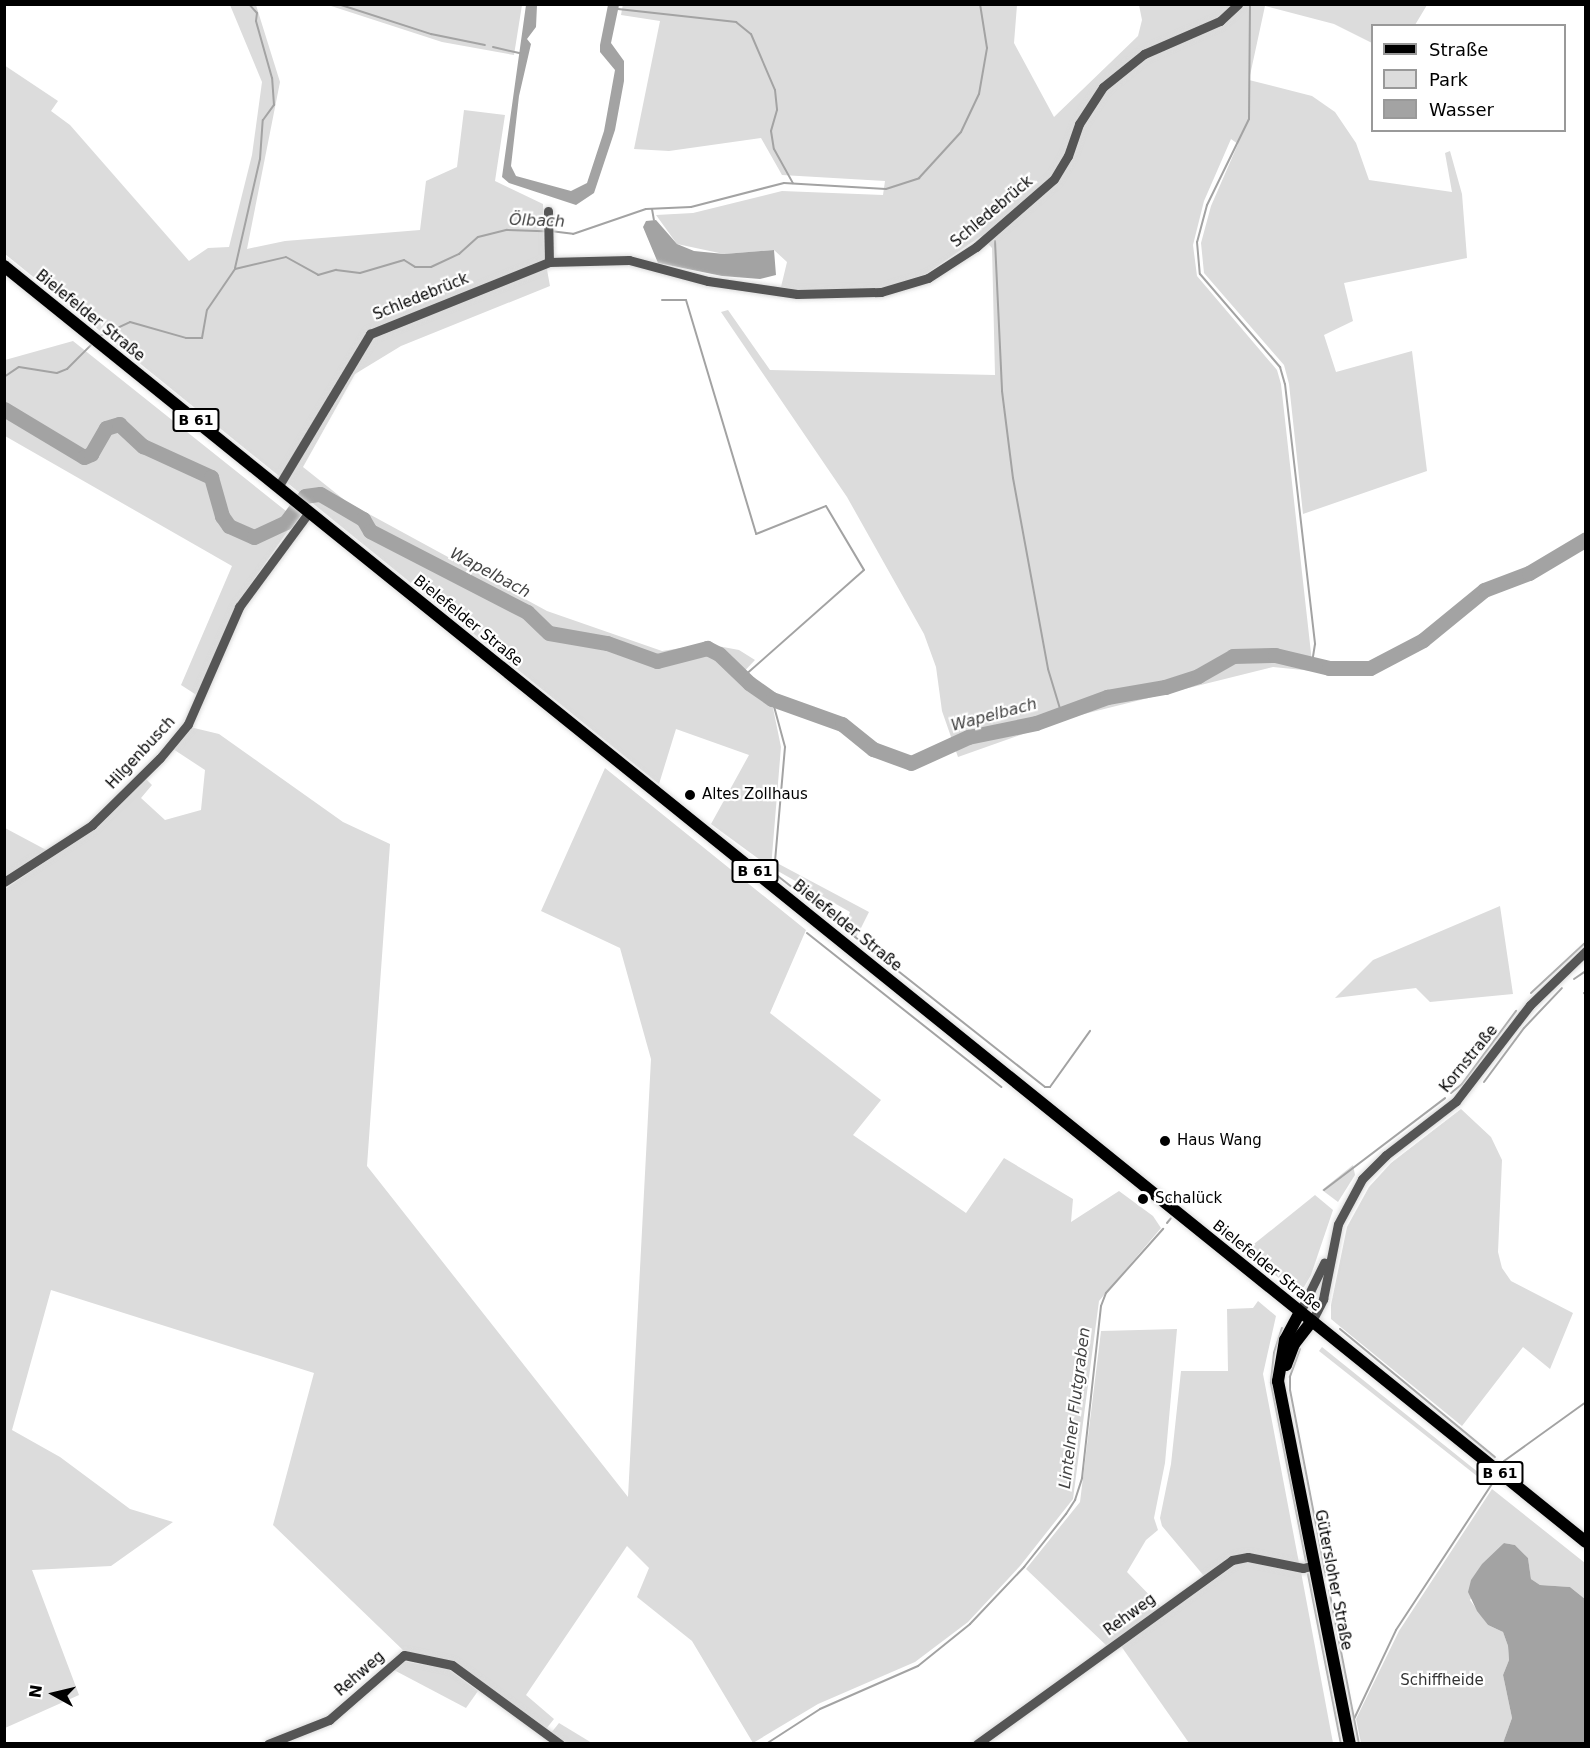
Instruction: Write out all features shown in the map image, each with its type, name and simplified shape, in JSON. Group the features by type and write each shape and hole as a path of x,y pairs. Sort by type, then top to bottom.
{"main road":[{"name":"Bielefelder Straße","path":"4,266 1586,1542"},
{"name":"Gütersloher Straße","path":"1300,1312 1280,1360 1278,1381 1350,1743"},
{"name":"Gütersloher Straße","path":"1287,1422 1283,1381 1287,1360 1312,1321"}],"street":[{"name":"Schledebrück","path":"278,488 370,334 549,262 629,260 708,281 797,294 856,294 901,289 928,278 976,247 1054,179 1068,156 1079,124 1112,81 1144,54 1220,21 1238,4"},
{"path":"548,211 549,262"},
{"name":"Hilgenbusch","path":"4,882 92,825 167,750 200,702 239,607 307,511"},
{"name":"Kornstraße","path":"1300,1312 1322,1271 1343,1211 1362,1179 1456,1101 1530,1005 1586,951"},
{"name":"Kornstraße","path":"1312,1321 1323,1299 1334,1239"},
{"name":"Rehweg","path":"977,1743 1232,1560 1248,1557 1303,1568 1315,1565"},
{"name":"Rehweg","path":"268,1743 329,1720 404,1655 452,1665 560,1743"}],"green space":[{"path":"623,4 1017,5 1014,43 1054,117 1138,36 1142,20 1139,5 1427,5 1416,24 1371,24 1371,42 1334,24 1265,6 1249,80 1312,96 1335,112 1356,143 1369,180 1452,192 1445,153 1450,151 1462,194 1467,258 1344,283 1353,321 1324,335 1336,372 1412,351 1427,471 1303,514 1289,384 1284,365 1204,273 1201,243 1211,206 1238,144 1231,139 1204,201 1193,245 1197,276 1277,370 1281,384 1313,671 1273,667 1068,718 958,757 942,711 936,667 924,634 847,497 721,312 728,310 770,370 995,375 992,248 981,236 926,274 882,288 798,290 781,287 787,262 774,250 724,254 677,244 656,215 693,213 782,191 883,195 885,181 782,175 761,138 669,151 634,149 660,21 621,15"},
{"path":"230,5 256,5 280,82 247,249 285,241 420,230 426,181 457,167 464,110 505,115 495,181 543,204 544,253 550,286 401,346 355,374 303,467 347,502 547,611 662,651 707,644 739,650 755,660 737,679 773,708 781,747 771,868 711,824 749,755 676,729 659,784 5,254 4,65 58,101 51,111 70,125 189,261 208,248 229,247 252,155 262,82"},
{"path":"328,5 522,5 514,55 442,42"},
{"path":"73,341 296,519 236,605 198,696 181,685 232,566 5,436 5,360"},
{"path":"190,727 219,734 343,822 390,844 367,1166 628,1497 651,1059 620,948 541,911 605,768 806,930 770,1013 881,1100 853,1135 966,1213 1004,1158 1073,1199 1071,1222 1119,1191 1153,1216 1161,1228 1099,1301 1073,1499 1020,1566 968,1622 915,1662 818,1704 753,1743 692,1641 637,1597 649,1568 627,1546 526,1695 554,1719 546,1729 440,1658 405,1652 273,1525 314,1373 51,1290 12,1430 60,1457 130,1509 173,1522 111,1566 32,1570 79,1695 5,1728 5,889 95,828 145,778 152,785 141,798 165,820 201,810 205,770 173,749"},
{"path":"5,828 50,852 5,878"},
{"path":"777,863 869,912 856,938 844,928 850,912 776,870"},
{"path":"1500,906 1513,994 1430,1002 1416,988 1335,998 1373,960"},
{"path":"1461,1109 1491,1137 1502,1160 1498,1252 1502,1268 1511,1281 1573,1313 1550,1369 1523,1347 1462,1426 1331,1319 1331,1305 1347,1227 1369,1187 1391,1163"},
{"path":"1353,1165 1355,1175 1338,1202 1322,1190"},
{"path":"1315,1195 1333,1210 1311,1275 1304,1287 1295,1290 1244,1252"},
{"path":"1258,1301 1276,1316 1263,1374 1299,1563 1249,1554 1204,1576 1162,1526 1160,1518 1171,1464 1181,1371 1228,1371 1227,1309 1253,1308"},
{"path":"1177,1329 1165,1463 1154,1518 1158,1530 1146,1540 1127,1572 1161,1607 1107,1646 1026,1569 1080,1502 1101,1331"},
{"path":"1322,1347 1489,1481 1487,1484 1319,1351"},
{"name":"Schiffheide","path":"1492,1489 1585,1563 1585,1599 1570,1587 1540,1585 1531,1579 1528,1558 1515,1545 1504,1543 1470,1600 1488,1625 1503,1632 1508,1646 1509,1660 1503,1675 1512,1718 1503,1743 1361,1743 1356,1719 1399,1631"},
{"path":"1248,1561 1301,1572 1333,1743 1189,1743 1121,1646 1235,1565"},
{"path":"402,1661 448,1669 478,1691 466,1708 392,1669"},
{"path":"559,1723 592,1743 566,1743 551,1733"}],"water":[{"path":"526,5 537,5 536,27 527,39 531,44 519,96 511,166 516,176 571,191 587,183 604,131 615,70 600,52 600,45 608,5 619,5 611,43 624,61 624,81 615,130 594,193 576,205 509,183 502,177"},
{"path":"656,220 677,244 694,251 724,254 774,250 776,275 760,279 722,276 658,263 643,227 646,221"},
{"path":"1504,1543 1515,1545 1528,1558 1531,1579 1540,1585 1570,1587 1585,1599 1585,1743 1503,1743 1512,1718 1503,1675 1509,1660 1508,1646 1503,1632 1488,1625 1477,1611 1468,1592 1471,1580 1482,1564"}],"waterway":[{"path":"235,268 260,159 263,120 274,105 272,78 256,21 257,13 249,4"},
{"path":"338,4 431,34 485,45"},
{"path":"614,4 618,9 736,22 751,34 775,90 777,110 771,131 774,149 793,183"},
{"name":"Ölbach","path":"550,231 573,234 646,209 691,207 784,183 886,189 919,178 961,132 979,94 987,48 980,4"},
{"path":"1250,4 1249,119 1207,205 1197,242 1200,274 1280,367 1285,384 1315,644 1312,662"},
{"path":"493,47 520,53"},
{"path":"652,209 654,220"},
{"name":"Ölbach","path":"100,336 130,322 186,338 202,338 207,310 235,269 286,257 318,275 336,270 360,273 404,260 415,267 431,267 459,254 478,237 507,230 544,231"},
{"path":"995,241 1002,391 1013,478 1048,669 1061,712"},
{"path":"662,300 686,300 756,534 826,506 864,570 743,677"},
{"name":"Ölbach","path":"4,377 19,367 57,373 67,369 94,342"},
{"name":"Wapelbach","path":"4,409 84,457 91,454 106,428 119,424 143,446 211,477 222,516 229,526 254,537 286,522 305,496 320,494 363,519 370,531 527,612 549,633 607,643 657,661 707,648 719,654 749,683 772,699 842,724 873,749 911,763 968,737 1036,723 1107,697 1165,687 1198,676 1233,656 1275,655 1329,668 1370,668 1423,640 1484,590 1529,573 1586,539"},
{"path":"772,699 785,747 774,873 1045,1087 1050,1087 1090,1031"},
{"path":"807,933 1001,1087"},
{"path":"1531,993 1586,942"},
{"path":"1574,979 1586,971"},
{"path":"1484,1082 1524,1028 1562,988"},
{"path":"1451,1093 1462,1084 1516,1011"},
{"path":"1324,1190 1445,1098"},
{"name":"Lintelner Flutgraben","path":"1167,1223 1171,1218"},
{"name":"Lintelner Flutgraben","path":"766,1744 820,1709 918,1666 970,1624 1024,1567 1066,1514 1075,1500 1082,1478 1101,1306 1106,1293 1163,1229"},
{"path":"1282,1328 1274,1353 1271,1383 1306,1562"},
{"path":"1340,1329 1495,1457"},
{"path":"1300,1349 1290,1377 1290,1390 1326,1577"},
{"path":"1504,1461 1586,1402"},
{"path":"1354,1719 1396,1630 1492,1484"},
{"path":"1308,1574 1341,1744"},
{"path":"1329,1590 1359,1744"},
{"path":"1019,1719 1046,1700"}],"place":[{"name":"Altes Zollhaus","path":"690,795"},
{"name":"Haus Wang","path":"1165,1141"},
{"name":"Schalück","path":"1143,1199"}]}
